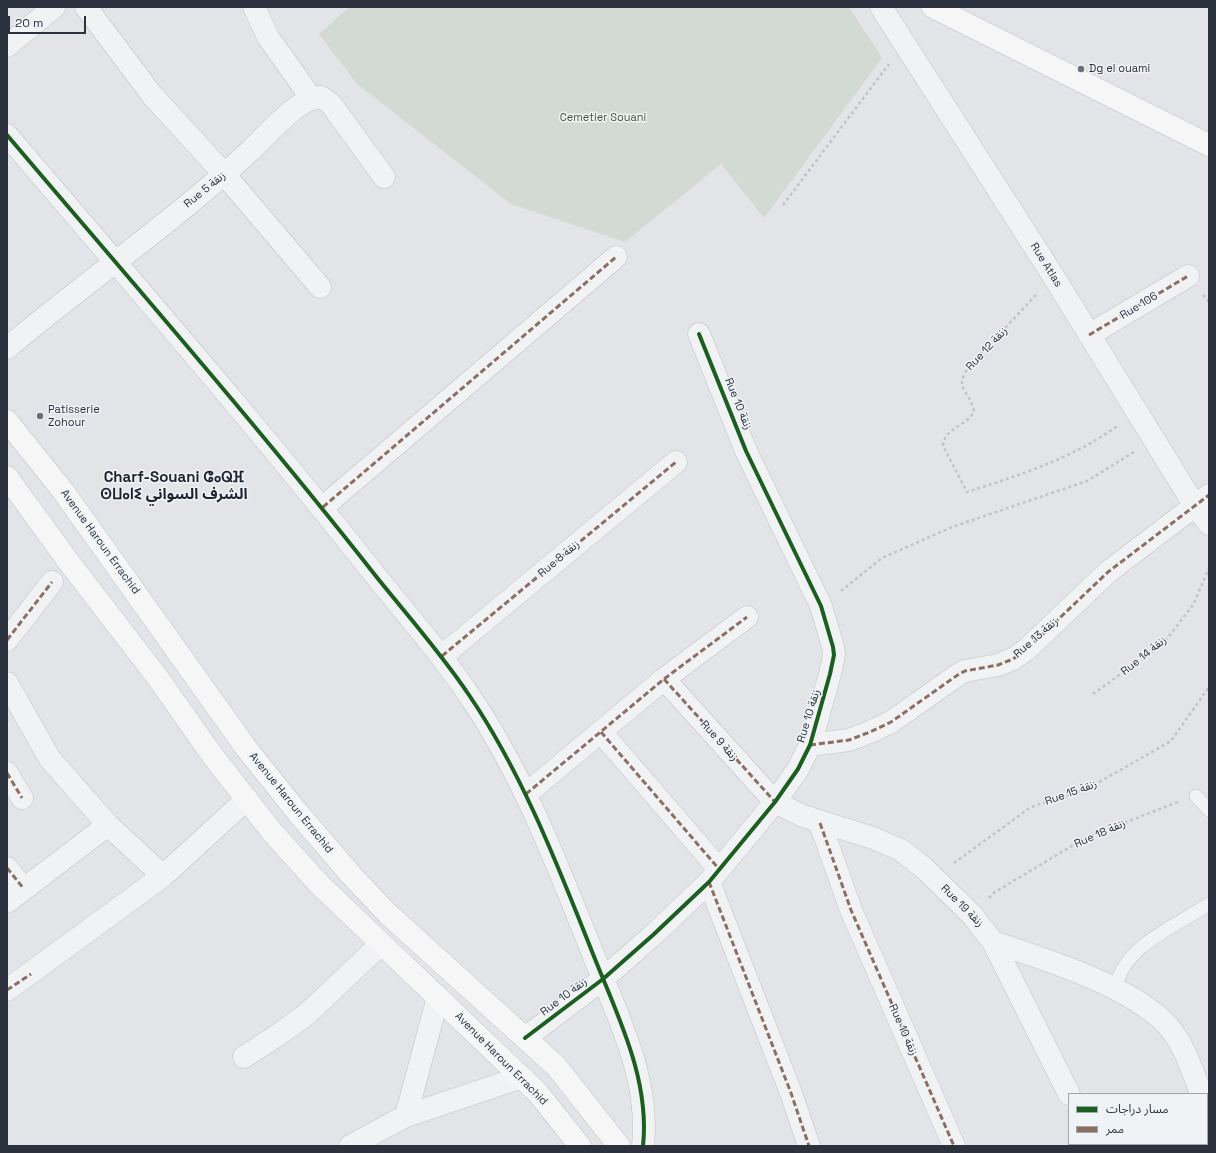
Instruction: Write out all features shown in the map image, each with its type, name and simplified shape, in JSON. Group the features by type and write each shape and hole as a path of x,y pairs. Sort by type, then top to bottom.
{"main road":[{"path":"939,8 1209,145"},
{"name":"Avenue Haroun Errachid","path":"7,421 63,491 246,748 298,813 336,858 388,914 556,1066 619,1146"},
{"name":"Avenue Haroun Errachid","path":"7,477 68,561 158,678 212,755 273,833 320,884 381,944 538,1093 580,1146"}],"street":[{"path":"7,46 54,7"},
{"path":"254,7 268,37 312,99 321,97 331,104 384,177"},
{"name":"Rue Atlas","path":"881,7 1089,335 1202,501 1209,524"},
{"path":"91,9 152,95 225,174 320,287"},
{"name":"Rue 5 زنقة","path":"7,348 225,174 296,109 312,99"},
{"path":"7,135 323,507 442,656 470,696 526,794 603,979 631,1052 640,1083 645,1116 643,1146"},
{"path":"323,507 616,257"},
{"name":"Rue 106","path":"1089,335 1188,276"},
{"name":"Rue 10 زنقة","path":"525,1038 603,979 653,935 714,876 775,802 798,769 810,745 820,713 834,655 832,636 821,606 746,451 699,334"},
{"name":"Rue 8 زنقة","path":"442,656 676,462"},
{"name":"Rue 13 زنقة","path":"810,745 849,740 870,732 891,722 965,671 998,664 1013,659 1026,650 1108,572 1202,501"},
{"path":"7,640 52,582"},
{"path":"526,794 664,680 747,617"},
{"name":"Rue 9 زنقة","path":"664,680 775,802"},
{"path":"7,683 50,759 108,825 163,876"},
{"path":"601,732 714,876 809,1146"},
{"path":"7,773 22,798"},
{"path":"7,990 163,876 247,799"},
{"name":"Rue 19 زنقة","path":"775,802 820,823 873,838 908,855 972,915 993,942 1068,1093"},
{"name":"Rue 10 زنقة","path":"820,823 851,910 954,1146"},
{"path":"7,902 108,825"},
{"path":"7,868 24,889"},
{"path":"993,942 1036,957 1115,989 1149,1009 1168,1026 1189,1059 1201,1093"},
{"path":"244,1057 278,1035 306,1014 381,944"},
{"path":"406,1116 438,997"},
{"path":"362,1144 406,1116 522,1077"}],"lane":[{"path":"1196,796 1209,810"},
{"path":"1115,989 1122,971 1141,948 1160,934 1209,904"}],"path":[{"path":"783,205 905,43"},
{"path":"821,606 882,558 952,527 1087,481 1134,452"}],"green space":[{"name":"Cemetier Souani","path":"349,7 849,7 882,58 764,218 721,164 625,242 511,204 357,84 319,34"}],"marked path":[{"path":"323,507 616,257"},
{"path":"1089,335 1188,276"},
{"path":"442,656 676,462"},
{"path":"810,745 849,740 870,732 891,722 959,674 965,671 998,665 1013,659 1026,650 1108,572 1209,495"},
{"path":"7,640 52,582"},
{"path":"526,794 664,679 747,617"},
{"path":"664,679 775,802 776,800"},
{"path":"601,732 719,869"},
{"path":"7,773 22,798"},
{"path":"820,823 851,910 954,1146"},
{"path":"7,868 24,889"},
{"path":"709,882 791,1093 809,1146"},
{"path":"7,990 31,974"}],"cycle path":[{"path":"7,135 193,354 330,519 435,649 458,679 489,726 524,790 554,857 623,1027 631,1050 642,1097 644,1121 643,1146"},
{"path":"525,1038 603,979 653,935 709,882 775,802 798,769 810,745 830,674 834,655 833,647 821,606 746,451 699,334"}],"place":[{"name":"Dg el ouami","path":"1081,69"},
{"name":"Patisserie Zohour","path":"40,416"}],"district":[{"name":"Charf-Souani ⵛⴰⵕⴼ ⵙⵡⴰⵏⵉ الشرف السواني","path":"174,486"}]}
